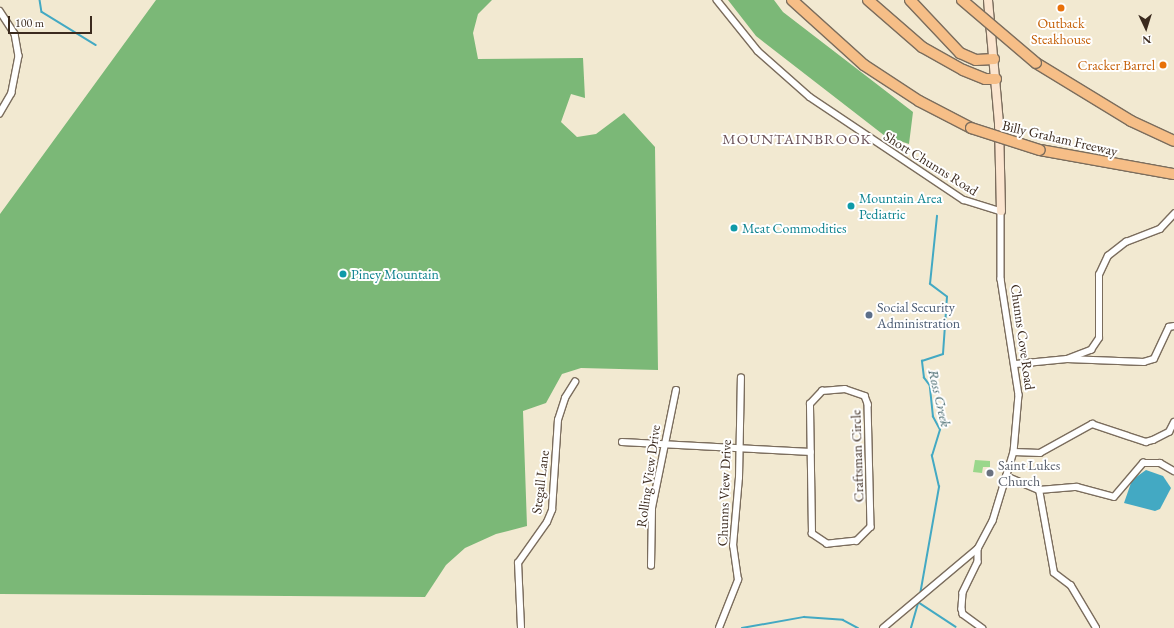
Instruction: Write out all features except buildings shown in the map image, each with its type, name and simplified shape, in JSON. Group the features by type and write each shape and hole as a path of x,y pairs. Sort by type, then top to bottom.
{"highway":[{"name":"Billy Graham Freeway","path":"792,0 843,46 919,101 971,128 1040,150 1174,174"},
{"path":"802,0 843,46"},
{"path":"868,0 922,47 963,70 985,79 996,79"},
{"path":"910,0 960,53 976,60 994,59"},
{"path":"962,0 1036,63 1131,121 1174,141"}],"street":[{"name":"Short Chunns Road","path":"717,0 758,51 810,98 964,200 1001,211"},
{"name":"Chunns Cove Road","path":"884,628 978,549 993,521 1014,452 1019,423 1016,364 1001,279 1001,211 996,79 988,0"},
{"path":"0,11 16,34 19,56 12,93 0,114"},
{"path":"1067,359 1091,350 1099,338 1099,274 1108,256 1126,242 1160,229 1174,214"},
{"path":"1016,364 1067,359 1144,362 1154,359 1159,352 1171,326"},
{"name":"Chunns View Drive","path":"719,628 738,580 733,546 739,478 738,448 741,378"},
{"name":"Stegall Lane","path":"521,628 518,563 548,522 552,510 558,420 565,398 575,382"},
{"name":"Rolling View Drive","path":"651,566 650,524 664,443 676,390"},
{"name":"Craftsman Circle","path":"845,390 865,396 870,412 870,528 857,541 827,544 812,534 810,452 810,404 814,395 822,391 845,390"},
{"path":"1014,452 1040,453 1092,424 1146,442 1169,432 1174,422"},
{"path":"622,442 664,443 810,452"},
{"path":"1006,476 1039,490 1078,487 1114,497 1143,463 1160,464 1174,471"},
{"path":"1039,490 1054,573 1071,586 1096,628"},
{"path":"978,549 978,562 963,593 962,609 963,614 982,628"}],"green space":[{"path":"156,0 492,0 478,14 473,33 478,59 583,58 585,98 571,94 561,122 577,137 596,134 624,113 655,147 658,370 581,368 562,374 546,403 523,411 527,526 496,534 465,548 446,565 425,597 0,594 0,214"},
{"path":"728,0 774,0 783,12 913,112 909,144 885,136 756,36"},
{"path":"975,460 990,461 990,467 983,467 982,473 973,472"}],"water":[{"path":"1146,470 1163,476 1171,488 1160,509 1155,511 1124,503 1132,480"}],"waterway":[{"path":"40,0 42,12 96,45"},
{"name":"Ross Creek","path":"920,595 939,487 932,456 940,430 933,417 930,386 924,378 922,361 943,354 947,297 930,284 937,216"},
{"path":"918,602 956,627"},
{"name":"Ross Creek","path":"911,628 918,603"},
{"path":"742,628 804,617 843,620 858,628"}],"place":[{"name":"Outback Steakhouse","path":"1061,8"},
{"name":"Cracker Barrel","path":"1163,65"},
{"name":"Mountain Area Pediatric","path":"851,206"},
{"name":"Meat Commodities","path":"734,228"},
{"name":"Piney Mountain","path":"343,274"},
{"name":"Social Security Administration","path":"869,315"},
{"name":"Saint Lukes Church","path":"990,473"}],"district":[{"name":"MOUNTAINBROOK","path":"797,139"}]}
